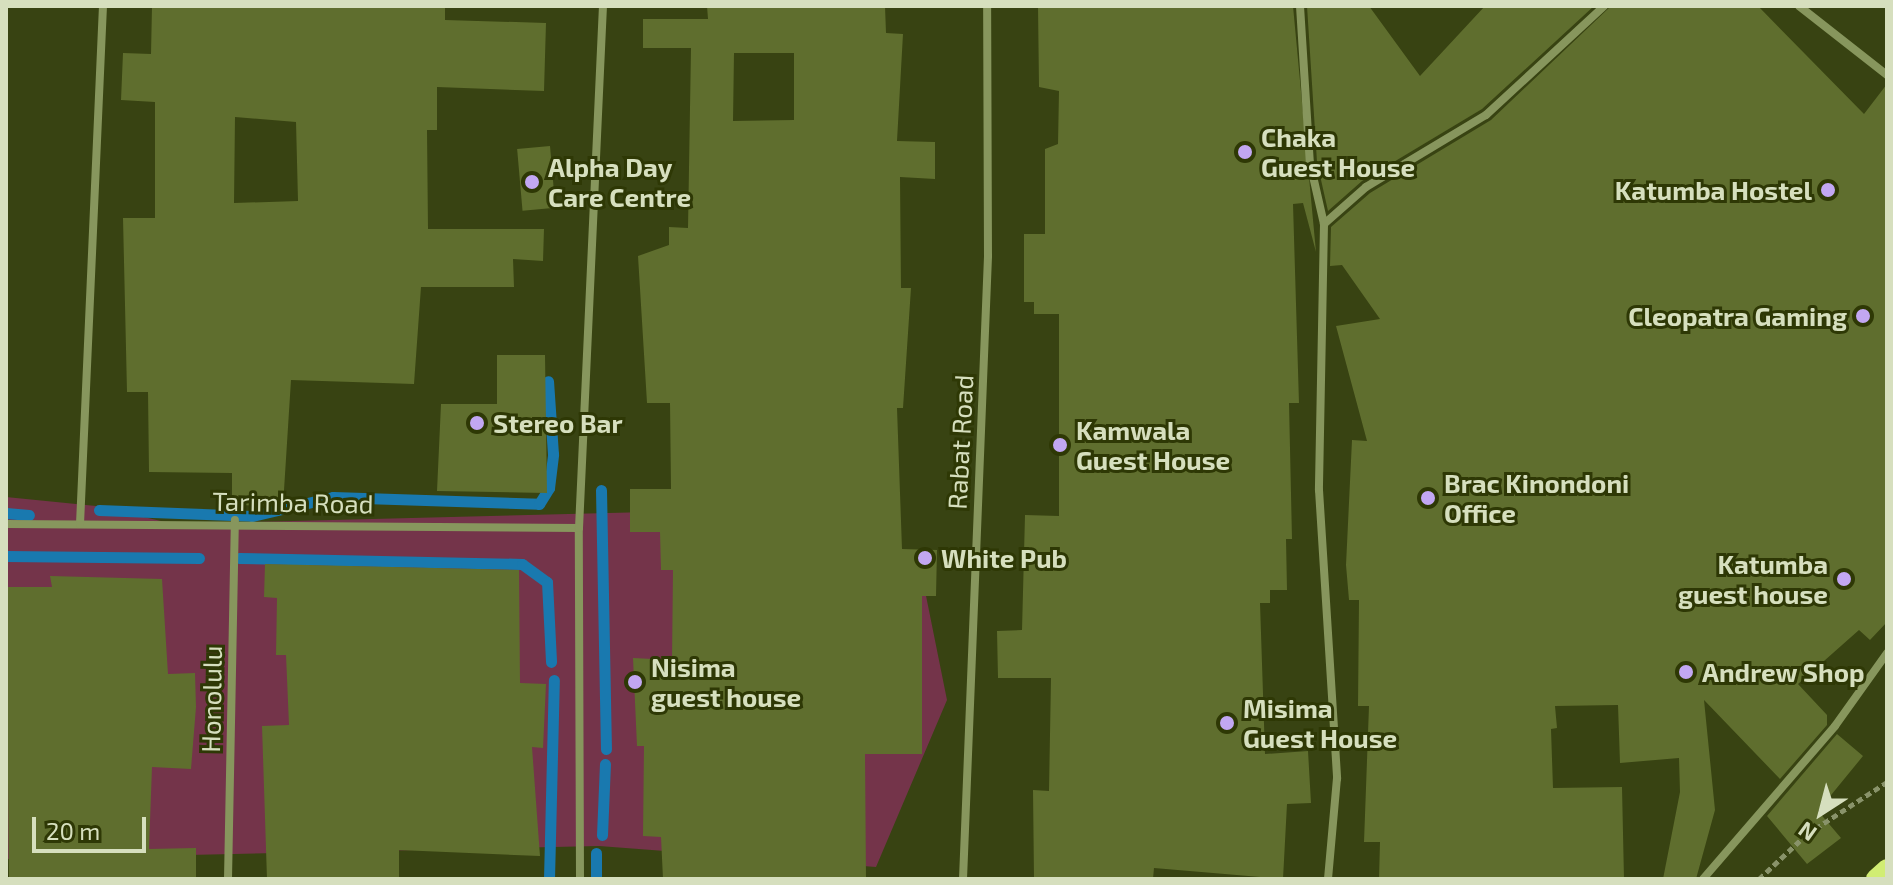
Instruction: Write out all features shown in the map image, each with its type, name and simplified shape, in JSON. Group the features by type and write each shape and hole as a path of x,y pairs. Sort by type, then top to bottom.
{"main road":[{"path":"1876,879 1887,869"}],"street":[{"path":"80,524 103,6"},
{"path":"580,879 579,528 603,6"},
{"name":"Rabat Road","path":"963,879 988,256 987,6"},
{"path":"1300,6 1310,163 1324,224 1319,474 1337,778 1328,879"},
{"path":"1324,224 1366,187 1486,115 1604,6"},
{"path":"1799,6 1887,75"},
{"name":"Tarimba Road","path":"6,524 235,520 579,528"},
{"name":"Honolulu","path":"228,879 235,520"},
{"path":"1703,879 1835,726 1887,653"}],"path":[{"path":"1759,879 1807,834 1887,782"}],"shaded area":[{"path":"6,497 96,506 174,524 649,512 918,556 947,700 876,867 599,846 6,859"}],"building":[{"path":"152,6 445,6 445,20 546,23 544,91 437,87 437,130 427,130 428,229 544,229 543,261 513,259 514,287 421,287 414,384 291,380 283,506 232,505 232,473 149,472 148,392 127,392 123,218 155,218 155,102 121,100 123,53 151,54","holes":["235,117 296,122 298,201 234,203"]},
{"path":"707,6 885,6 886,33 903,34 897,141 935,142 935,179 900,177 901,288 911,288 903,408 897,408 902,549 937,550 936,596 922,596 922,754 865,754 866,879 663,879 661,837 643,836 644,746 637,746 633,658 672,660 673,570 661,570 660,532 630,532 630,489 671,489 670,403 647,403 638,256 669,245 669,227 688,228 691,48 643,48 643,19 708,19","holes":["734,53 794,53 794,120 733,121"]},
{"path":"1038,6 1293,6 1316,252 1303,203 1293,204 1299,403 1289,403 1292,539 1286,539 1287,590 1270,590 1270,603 1260,603 1265,754 1308,751 1311,803 1287,804 1283,879 1154,868 1153,879 1034,879 1033,790 1049,791 1051,678 998,678 997,631 1022,630 1025,515 1059,516 1059,314 1034,314 1034,302 1024,302 1024,234 1045,234 1045,149 1058,144 1059,91 1039,87"},
{"path":"1307,6 1369,6 1420,76 1485,6 1594,6 1482,109 1362,181 1328,211 1317,162"},
{"path":"1611,6 1758,6 1864,114 1887,84 1887,622 1870,640 1859,630 1798,684 1827,715 1827,725 1780,779 1704,700 1715,810 1696,879 1663,879 1680,792 1679,758 1620,763 1618,705 1555,706 1557,728 1551,729 1553,788 1622,787 1624,879 1379,879 1380,842 1364,842 1369,706 1358,706 1359,600 1349,600 1346,565 1352,440 1367,441 1336,326 1380,319 1342,265 1330,266 1331,227 1370,193 1491,120"},
{"path":"550,146 555,208 523,211 517,149"},
{"path":"497,355 545,355 547,493 437,491 441,404 497,404"},
{"path":"265,564 519,570 520,683 546,684 543,748 532,747 540,856 399,850 399,879 267,879 262,726 289,725 286,655 276,655 277,598 264,597"},
{"path":"50,576 162,579 168,674 195,673 196,707 191,769 152,767 149,849 196,848 196,879 9,879 6,587 52,587"},
{"path":"1837,734 1863,756 1818,811 1841,838 1807,864 1767,816"}],"waterway":[{"path":"99,510 252,516 333,497 539,504 549,488 553,454 548,381"},
{"path":"601,490 606,749"},
{"path":"6,513 29,515"},
{"path":"6,556 199,558"},
{"path":"239,558 522,564 547,582 551,662"},
{"path":"549,879 554,680"},
{"path":"602,835 605,764"},
{"path":"596,853 596,879"}],"place":[{"name":"Chaka Guest House","path":"1245,152"},
{"name":"Alpha Day Care Centre","path":"532,182"},
{"name":"Katumba Hostel","path":"1828,190"},
{"name":"Cleopatra Gaming","path":"1863,316"},
{"name":"Stereo Bar","path":"477,423"},
{"name":"Kamwala Guest House","path":"1060,445"},
{"name":"Brac Kinondoni Office","path":"1428,498"},
{"name":"White Pub","path":"925,558"},
{"name":"Katumba guest house","path":"1844,579"},
{"name":"Andrew Shop","path":"1686,672"},
{"name":"Nisima guest house","path":"635,682"},
{"name":"Misima Guest House","path":"1227,723"}]}
